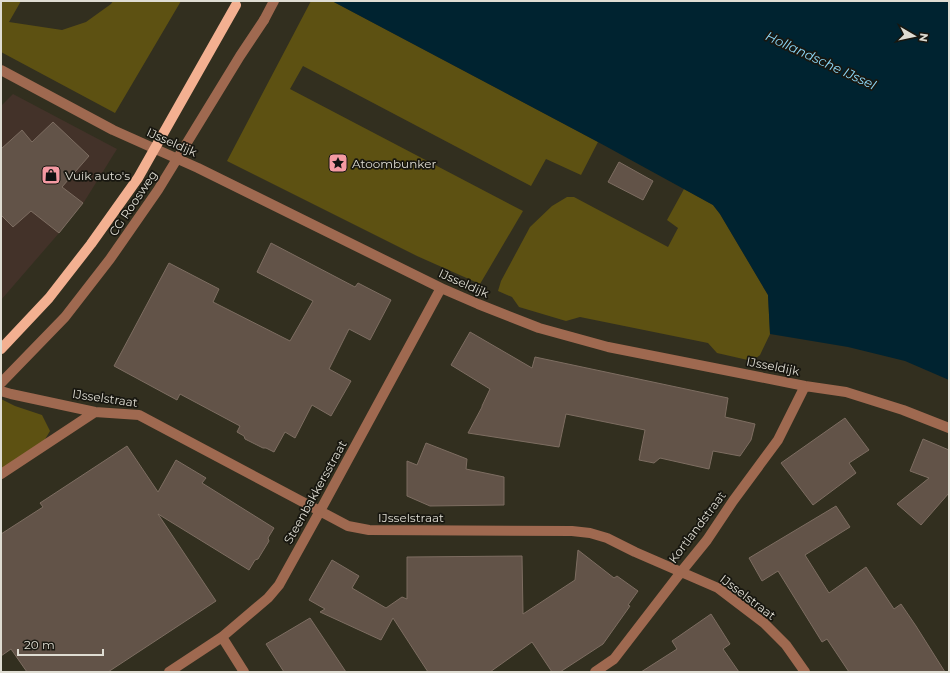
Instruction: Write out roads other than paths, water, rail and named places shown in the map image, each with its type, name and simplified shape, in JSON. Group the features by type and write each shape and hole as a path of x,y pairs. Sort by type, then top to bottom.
{"main road":[{"name":"CG Roosweg","path":"1,349 49,298 91,244 138,178 236,5"}],"street":[{"name":"CG Roosweg","path":"1,383 65,317 110,259 158,190 240,56 264,20 274,1"},
{"name":"IJsseldijk","path":"1,70 113,130 198,168 441,288 539,328 608,347 805,386 846,392 902,410 949,428"},
{"name":"Steenbakkersstraat","path":"169,672 222,637 268,598 279,585 441,288"},
{"name":"Kortlandstraat","path":"595,672 614,659 707,540 778,440 805,386"},
{"name":"IJsselstraat","path":"1,391 95,412 138,414 348,526 369,530 572,531 590,533 607,538 635,552 718,588 764,623 786,645 805,672"},
{"path":"1,474 95,412"},
{"path":"222,637 244,672"}],"water":[{"name":"Hollandsche IJssel","path":"332,1 949,1 949,380 905,361 848,347 770,334 768,295 720,214 713,205 598,142"}],"place":[{"name":"Atoombunker","path":"338,163"},
{"name":"Vuik auto's","path":"51,175"}]}
